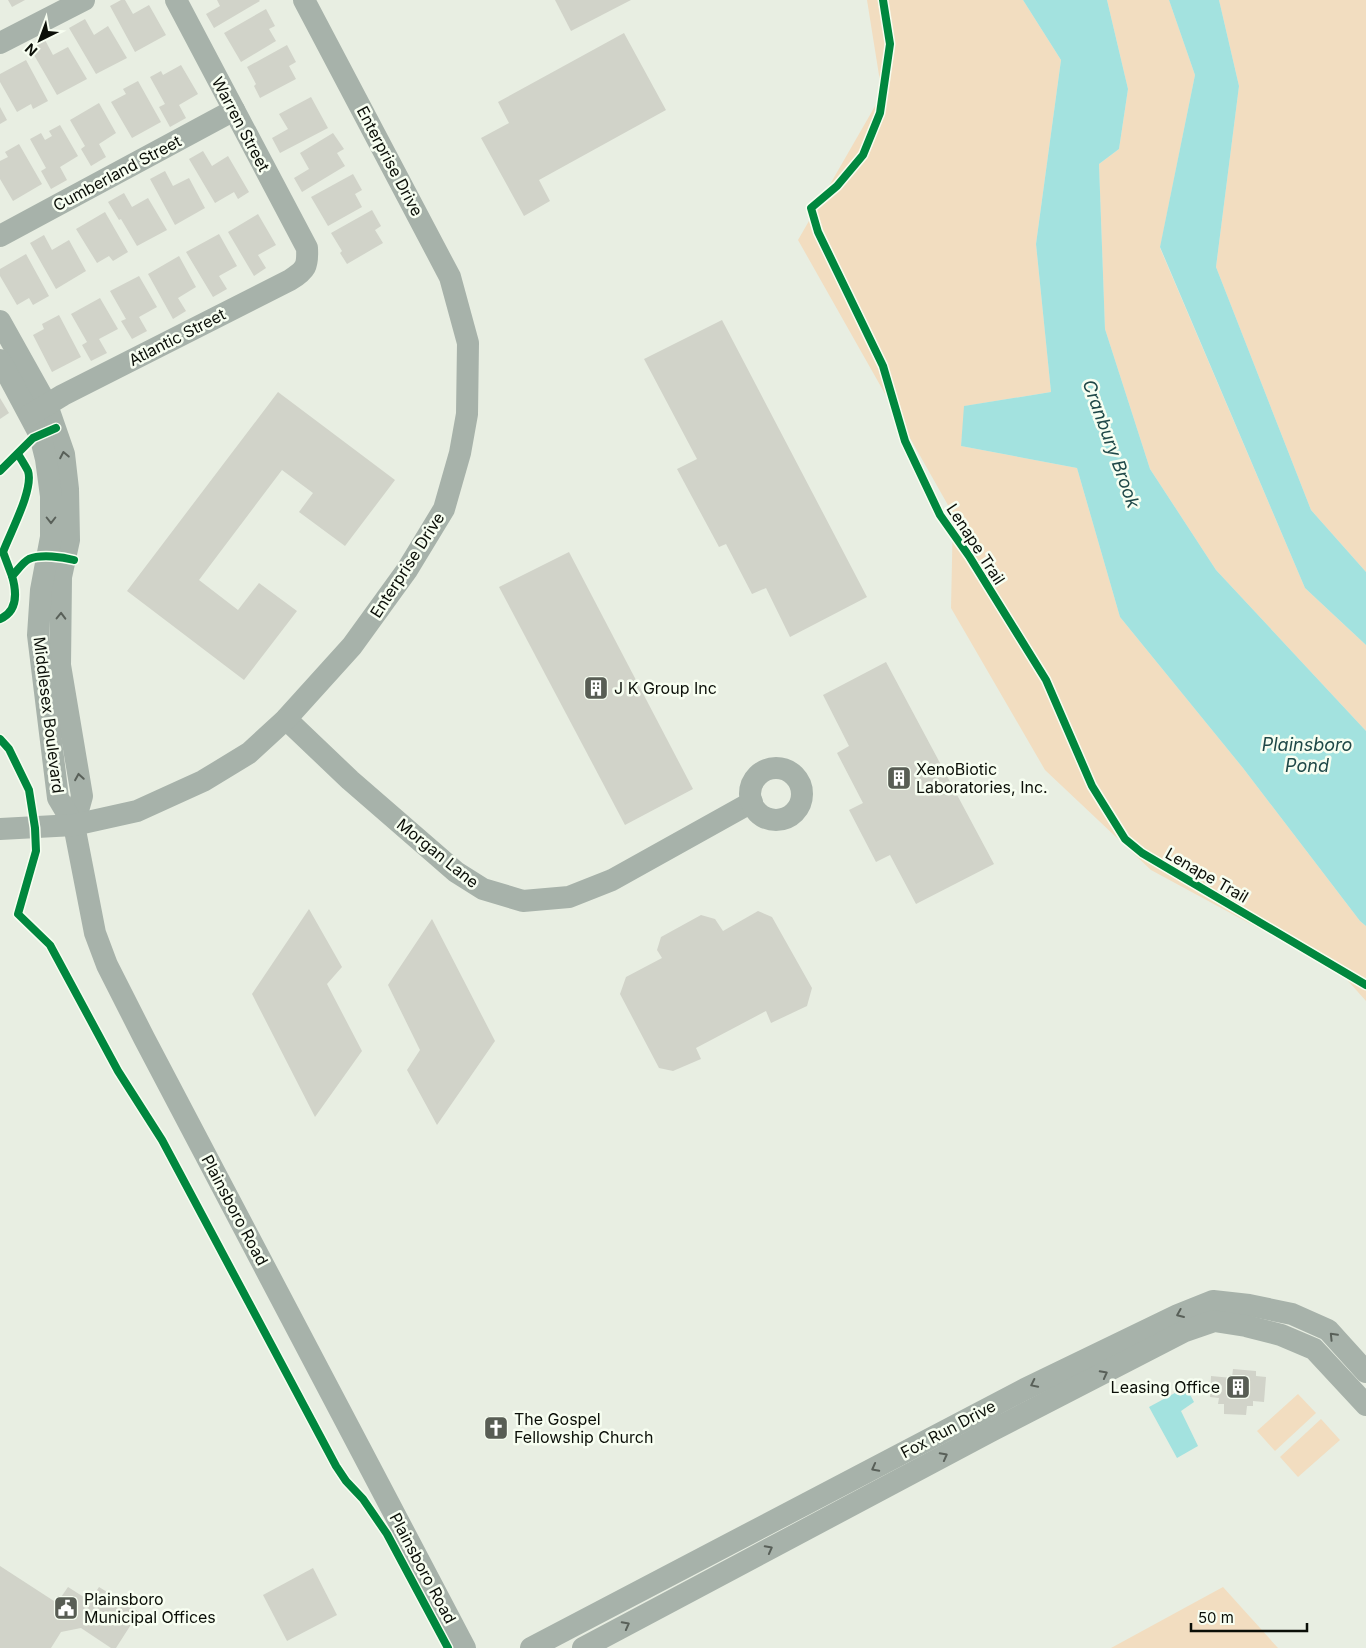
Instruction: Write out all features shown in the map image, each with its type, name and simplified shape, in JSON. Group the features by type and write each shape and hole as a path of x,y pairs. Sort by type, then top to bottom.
{"street":[{"path":"0,43 84,0"},
{"name":"Warren Street","path":"176,0 308,248"},
{"name":"Enterprise Drive","path":"74,825 137,811 203,781 249,753 286,720 352,646 407,570 444,509 460,453 466,414 468,342 450,277 304,0"},
{"name":"Cumberland Street","path":"0,236 234,110"},
{"name":"Atlantic Street","path":"38,410 71,391 290,280 300,274 308,264 308,248"},
{"name":"Middlesex Boulevard","path":"1,326 38,410"},
{"name":"Middlesex Boulevard","path":"0,360 38,410 64,454 68,489 69,540 62,577 60,664 82,796 74,825"},
{"name":"Morgan Lane","path":"286,720 350,780 456,872 482,889 524,901 569,897 612,880 752,802"},
{"path":"0,829 74,825"},
{"name":"Plainsboro Road","path":"74,825 95,933 107,965 465,1648"},
{"name":"Fox Run Drive","path":"532,1648 1025,1388 1178,1315 1213,1301 1250,1305 1292,1314 1328,1330 1366,1372"},
{"name":"Fox Run Drive","path":"583,1648 991,1431 1185,1331 1214,1321 1246,1326 1281,1335 1314,1349 1366,1405"}],"shaded area":[{"path":"867,0 1023,0 1061,60 1036,244 1051,392 965,406 961,446 1077,468 1120,617 1243,768 1360,921 1366,926 1366,1001 1341,973 1151,870 1045,770 951,608 953,514 798,240 882,94"},
{"path":"1107,0 1169,0 1195,75 1160,248 1305,588 1366,645 1366,731 1216,570 1150,469 1105,329 1099,164 1119,149 1128,89"},
{"path":"1219,0 1366,0 1366,572 1311,510 1216,267 1239,86"},
{"path":"1298,1394 1316,1413 1275,1451 1257,1431"},
{"path":"1321,1419 1340,1440 1298,1477 1280,1457"},
{"path":"1223,1587 1278,1648 1111,1648"}],"water":[{"name":"Plainsboro Pond","path":"1023,0 1107,0 1128,89 1119,149 1099,164 1105,329 1150,469 1216,570 1366,731 1366,926 1360,921 1243,768 1120,617 1077,468 961,446 964,406 1051,392 1036,244 1061,60"},
{"path":"1169,0 1219,0 1239,86 1216,267 1311,510 1366,572 1366,645 1305,588 1160,247 1195,75"},
{"path":"1186,1387 1194,1402 1181,1411 1198,1446 1177,1458 1149,1407"}],"building":[{"path":"8,0 25,0 12,7"},
{"path":"125,0 133,14 149,5 166,35 135,52 110,6"},
{"path":"217,0 260,1 214,28 206,14 220,6"},
{"path":"555,0 631,0 571,31"},
{"path":"266,9 275,26 269,29 276,41 241,62 224,33"},
{"path":"85,19 94,35 108,26 127,58 96,74 69,28"},
{"path":"624,33 666,110 539,180 550,201 524,216 481,138 509,123 498,102"},
{"path":"45,40 53,55 68,47 87,79 57,95 30,48"},
{"path":"287,45 296,62 289,66 296,79 260,98 254,86 256,84 247,67"},
{"path":"26,60 48,101 33,109 31,104 17,112 0,82 0,74"},
{"path":"181,65 198,94 179,105 186,118 170,127 159,107 165,104 150,77 161,71 163,75"},
{"path":"138,81 161,122 132,138 111,102 126,94 123,89"},
{"path":"311,97 328,128 280,153 272,138 288,129 279,114"},
{"path":"99,103 116,133 99,144 106,157 91,166 81,149 85,146 70,120"},
{"path":"0,107 7,120 0,124"},
{"path":"60,125 78,156 60,167 67,180 51,189 41,171 46,168 30,139 41,133 45,140 52,136 49,131"},
{"path":"333,133 344,149 337,153 345,166 302,192 294,178 309,169 300,153"},
{"path":"19,144 42,184 13,201 0,179 0,161 8,157 5,152"},
{"path":"203,151 212,166 228,156 249,192 238,199 234,192 215,203 189,159"},
{"path":"165,171 173,186 189,178 205,208 175,225 150,179"},
{"path":"353,174 362,190 355,194 362,207 328,226 311,197"},
{"path":"124,193 132,207 148,198 167,230 137,246 108,202"},
{"path":"372,210 381,226 375,230 383,243 347,264 340,253 342,251 331,233"},
{"path":"105,212 128,252 113,261 109,256 97,263 76,229"},
{"path":"258,214 276,245 258,255 266,268 254,276 228,232"},
{"path":"219,234 237,266 219,276 227,289 213,297 186,252"},
{"path":"44,235 52,250 69,240 86,271 56,289 30,243"},
{"path":"26,254 49,296 33,305 29,298 17,305 0,276 0,269"},
{"path":"179,256 196,287 178,298 186,311 173,319 148,274"},
{"path":"139,276 157,307 139,317 147,331 132,339 121,321 126,319 110,291"},
{"path":"100,298 118,329 99,339 107,353 91,361 82,345 87,342 71,314"},
{"path":"59,315 81,357 52,372 33,335 44,329 42,324"},
{"path":"722,320 867,597 790,637 766,588 752,594 726,544 719,547 677,469 697,459 644,359"},
{"path":"278,392 395,480 345,546 299,512 313,493 282,470 199,580 238,610 259,583 297,611 244,680 127,591"},
{"path":"0,398 9,413 0,419"},
{"name":"J K Group Inc","path":"569,552 693,789 625,825 499,587"},
{"name":"XenoBiotic Laboratories, Inc.","path":"886,662 994,864 916,904 890,855 876,862 849,810 863,803 837,753 849,746 823,695"},
{"path":"309,909 342,967 327,984 362,1051 315,1117 252,994"},
{"path":"758,911 772,917 812,988 807,1006 771,1023 766,1011 696,1048 701,1059 673,1071 659,1068 620,994 626,977 662,958 657,950 661,937 701,915 715,919 723,931"},
{"path":"432,919 495,1041 437,1125 407,1070 420,1050 388,985"},
{"name":"Leasing Office","path":"1233,1369 1256,1371 1256,1376 1266,1377 1264,1402 1253,1401 1253,1406 1247,1406 1246,1415 1224,1414 1224,1404 1218,1404 1219,1398 1210,1397 1211,1376 1232,1378"},
{"name":"Plainsboro Municipal Offices","path":"0,1566 57,1603 68,1587 90,1601 99,1587 139,1612 116,1648 111,1648 81,1628 61,1632 51,1648 0,1648"},
{"path":"313,1568 337,1615 287,1641 263,1595"}],"cycle path":[{"name":"Lenape Trail","path":"883,0 890,44 880,113 863,155 837,186 811,208 818,232 883,366 905,441 940,515 969,556 1046,680 1092,786 1125,839 1142,853 1366,985"},
{"path":"0,471 33,438 56,428"},
{"path":"12,576 3,552 25,500 29,479 28,471 18,454"},
{"path":"0,619 6,616 15,601 12,576 27,560 46,556 74,560"},
{"path":"0,739 9,749 29,790 35,828 36,851 18,914 50,945 118,1071 162,1140 336,1466 346,1481 363,1499 387,1534 448,1648"}],"place":[{"name":"J K Group Inc","path":"596,688"},
{"name":"XenoBiotic Laboratories, Inc.","path":"899,778"},
{"name":"Leasing Office","path":"1238,1387"},
{"name":"The Gospel Fellowship Church","path":"496,1428"},
{"name":"Plainsboro Municipal Offices","path":"66,1608"}],"water label":[{"name":"Cranbury Brook","path":"1111,444"}]}
